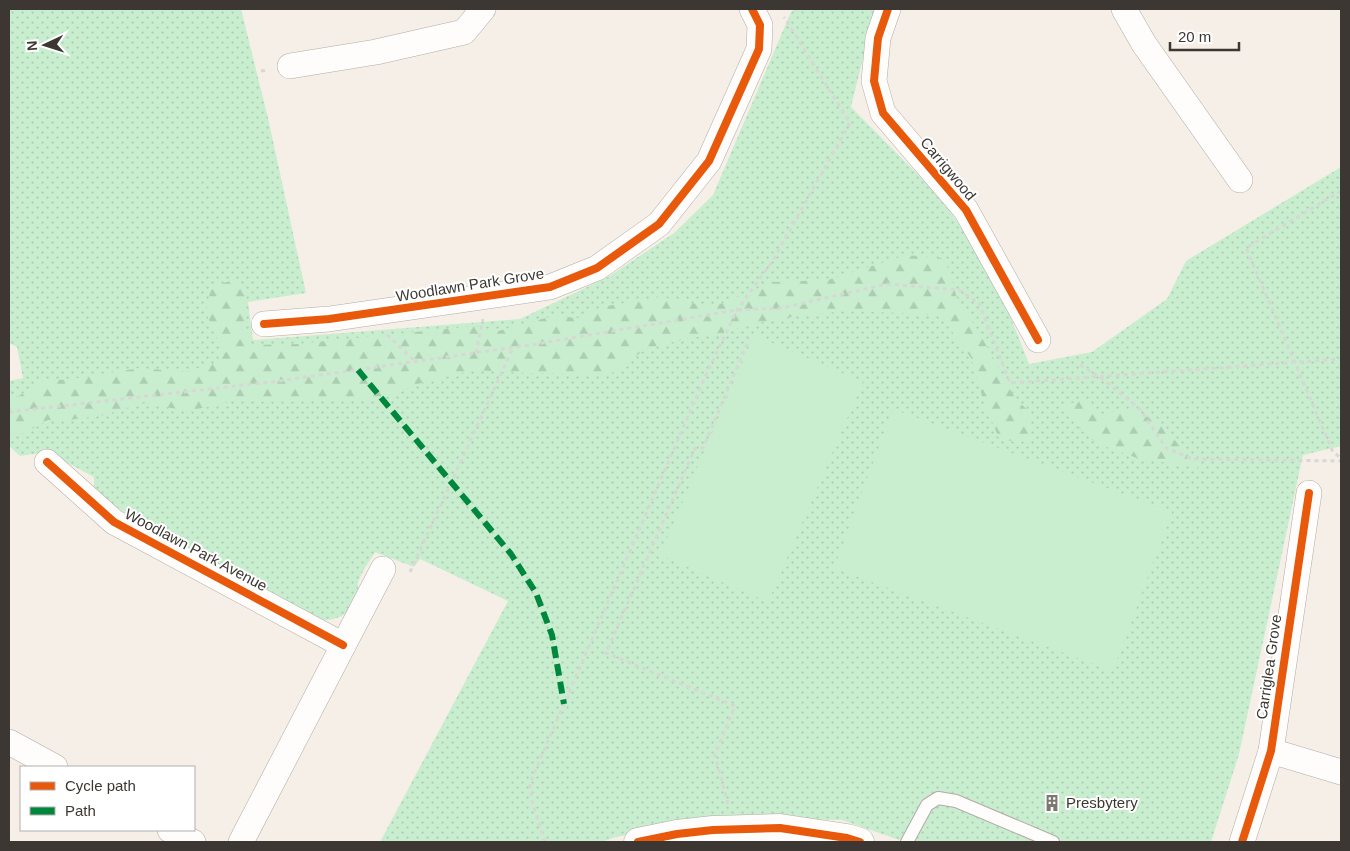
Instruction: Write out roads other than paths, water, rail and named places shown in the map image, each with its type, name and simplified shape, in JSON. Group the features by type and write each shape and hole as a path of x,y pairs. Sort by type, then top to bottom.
{"street":[{"path":"290,66 376,52 464,32 483,9"},
{"name":"Woodlawn Park Grove","path":"264,324 329,319 550,288 597,268 659,224 710,161 759,49 760,25 752,9"},
{"name":"Carrigwood","path":"888,9 878,38 874,80 882,113 966,210 1038,340"},
{"path":"1124,9 1144,44 1240,180"},
{"name":"Woodlawn Park Avenue","path":"47,462 114,522 343,645"},
{"name":"Carriglea Grove","path":"1242,842 1271,752 1309,492"},
{"path":"242,842 383,569"},
{"path":"9,742 53,766"},
{"path":"1271,752 1341,772"},
{"path":"639,842 677,834 714,830 780,828 847,838 860,842"},
{"path":"172,831 193,842"}],"lane":[{"path":"907,842 927,805 938,798 956,801 1053,842"}],"place":[{"name":"Presbytery","path":"1052,803"}]}
